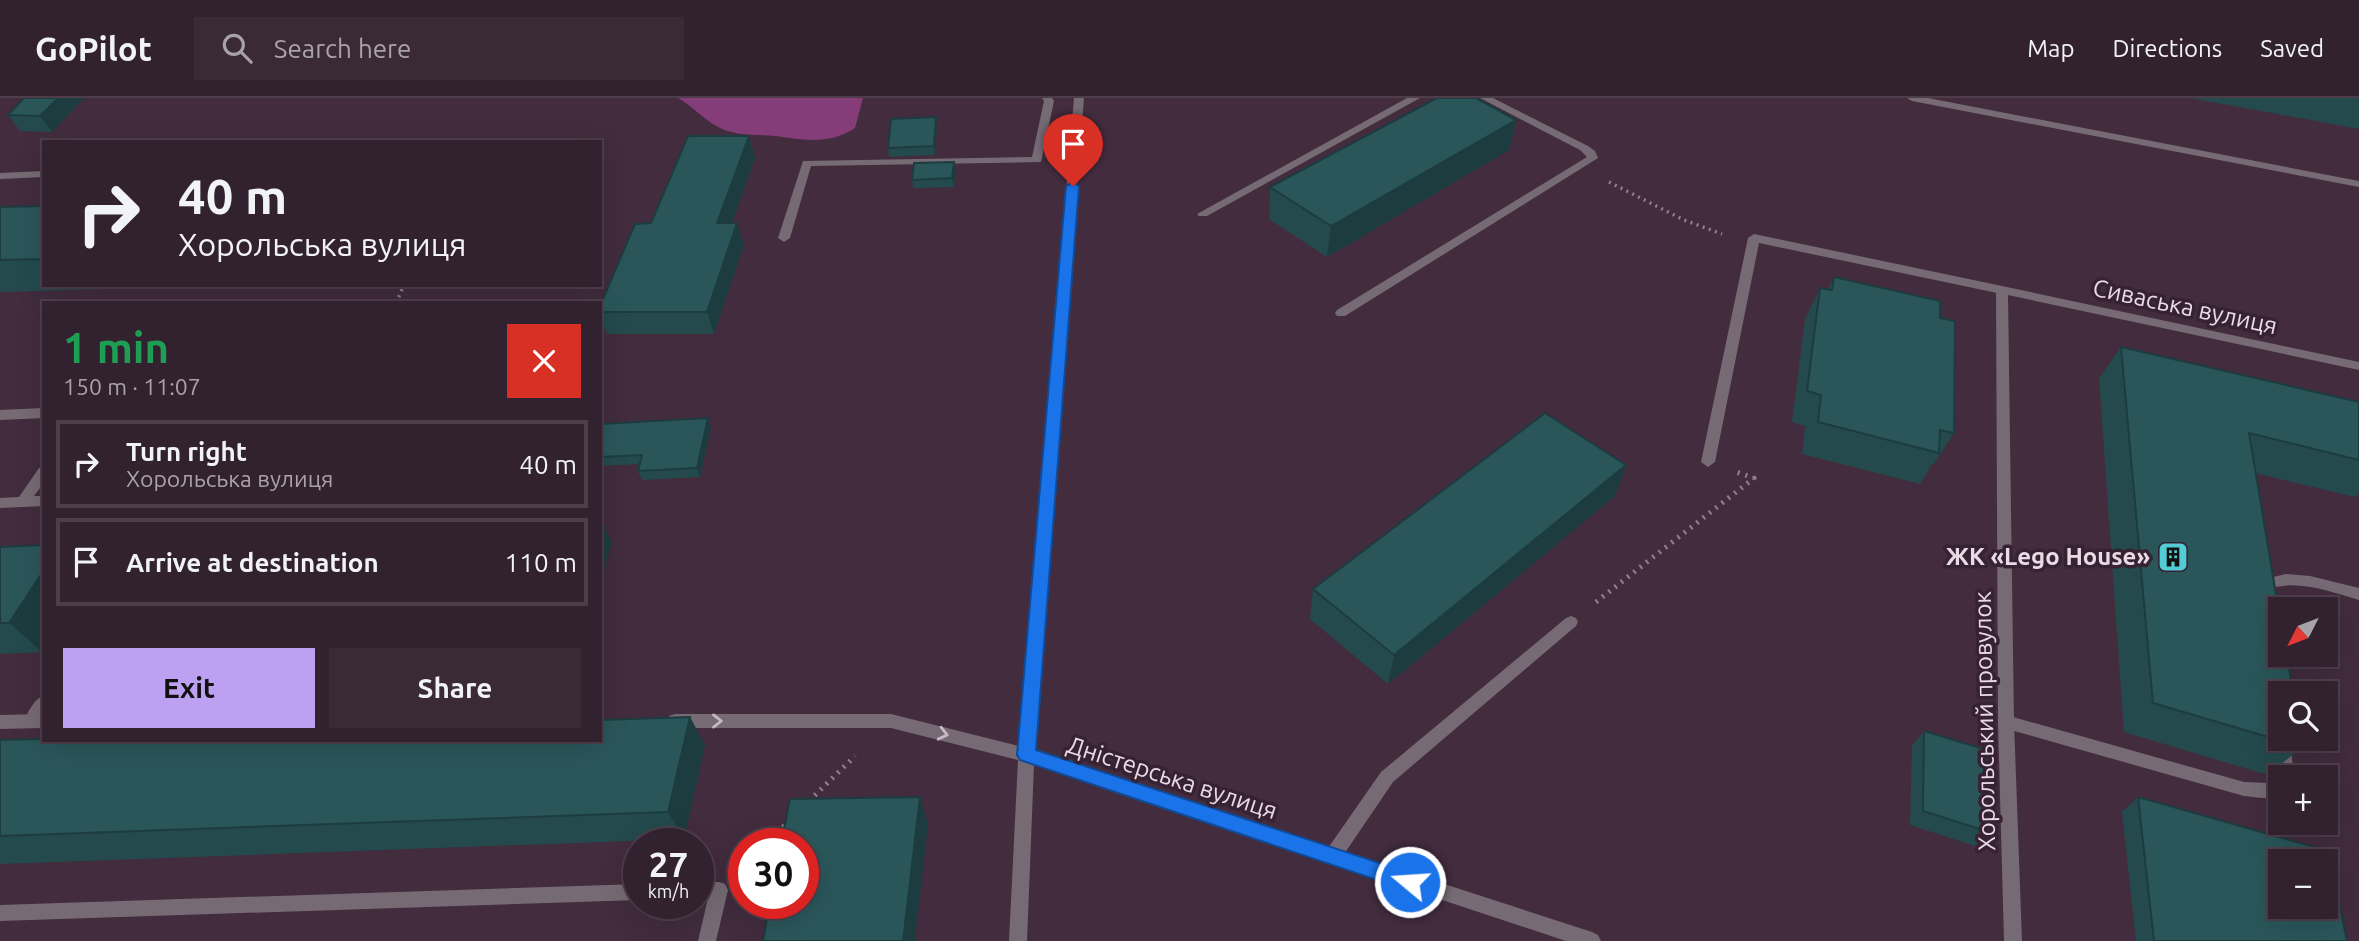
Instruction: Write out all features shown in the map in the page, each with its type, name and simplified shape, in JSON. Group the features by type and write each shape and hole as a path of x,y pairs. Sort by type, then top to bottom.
{"street":[{"path":"784,238 807,163 1037,160 1049,101 1047,98"},
{"path":"1018,941 1026,755 1079,98"},
{"path":"1203,214 1415,98"},
{"path":"1341,313 1593,158 1591,153 1485,98"},
{"path":"1912,98 2359,184"},
{"path":"0,176 42,174"},
{"path":"1708,462 1754,238"},
{"name":"Сиваська вулиця","path":"1754,238 2359,366"},
{"name":"Хорольський провулок","path":"2002,290 2006,722 2013,941"},
{"path":"0,415 42,413"},
{"path":"23,502 42,475"},
{"path":"0,503 42,501"},
{"path":"2259,602 2262,586 2278,578 2302,579 2359,594"},
{"path":"1332,857 1387,777 1571,622"},
{"path":"0,722 38,721"},
{"name":"Дністерська вулиця","path":"656,721 891,721 1026,755 1592,941"},
{"path":"2006,722 2244,789 2268,791"},
{"path":"714,890 719,890 714,911"},
{"path":"0,913 623,893"},
{"path":"707,941 712,919"}],"path":[{"path":"1580,168 1684,220 1723,234 1754,238"},
{"path":"1571,622 1754,478 1708,462"},
{"path":"804,806 891,721"},
{"path":"782,828 795,815"}],"shaded area":[{"path":"678,98 863,98 855,128 836,137 816,140 728,131 713,124"}],"building":[{"path":"24,98 58,98 40,116 8,115"},
{"path":"1437,98 1476,98 1516,120 1331,226 1270,187"},
{"path":"936,117 934,146 888,148 891,119"},
{"path":"688,136 749,136 717,223 737,223 707,312 602,312 602,301 635,224 651,223"},
{"path":"954,162 952,178 912,180 914,163"},
{"path":"42,206 42,259 0,260 0,207"},
{"path":"1834,277 1940,301 1940,318 1955,321 1954,433 1940,430 1939,453 1818,422 1821,395 1807,391 1820,288 1832,290"},
{"name":"ЖК «Lego House»","path":"2121,347 2359,402 2359,460 2249,433 2276,597 2268,597 2268,667 2289,667 2291,681 2268,681 2268,737 2153,703"},
{"path":"1545,413 1626,465 1394,655 1313,589"},
{"path":"708,418 697,468 638,471 642,455 602,457 602,424"},
{"path":"42,545 42,573 9,623 0,623 0,547"},
{"path":"690,717 668,812 0,836 0,740 602,742 602,720"},
{"path":"1924,731 1987,750 1989,832 1923,811"},
{"path":"920,797 903,941 763,941 767,919 819,919 819,828 784,828 790,799"},
{"path":"2138,797 2321,849 2268,849 2268,919 2338,919 2338,898 2347,941 2154,941"}],"place":[{"name":"ЖК «Lego House»","path":"2173,557"}],"route":[{"path":"1073,186 1026,755 1410,882"}]}
